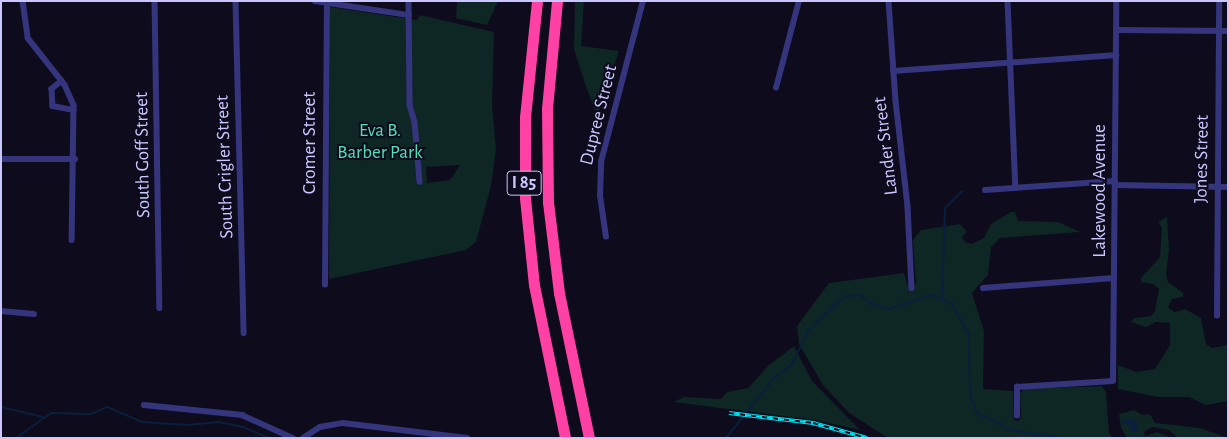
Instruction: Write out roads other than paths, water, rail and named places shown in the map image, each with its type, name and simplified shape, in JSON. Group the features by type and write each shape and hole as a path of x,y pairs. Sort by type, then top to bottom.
{"highway":[{"name":"I 85","path":"558,1 548,108 548,202 559,293 589,438"},
{"path":"556,31 564,1"},
{"name":"I 85","path":"536,5 525,117 525,198 534,285 565,438"}],"street":[{"path":"23,1 28,38 70,93 74,110 75,158 72,240"},
{"name":"South Goff Street","path":"155,1 160,308"},
{"name":"South Crigler Street","path":"236,1 244,333"},
{"path":"315,1 409,15"},
{"path":"409,1 410,105 415,122 420,182"},
{"name":"Dupree Street","path":"606,237 600,196 601,162 643,1"},
{"path":"776,88 799,1"},
{"name":"Lander Street","path":"889,1 893,71 905,166 912,288"},
{"path":"1008,1 1016,188"},
{"name":"Lakewood Avenue","path":"1017,416 1017,387 1113,381 1116,1"},
{"name":"Jones Street","path":"1217,316 1216,187 1219,1"},
{"name":"Cromer Street","path":"325,285 327,2"},
{"path":"1116,30 1228,31"},
{"path":"893,71 1010,61 1116,55"},
{"path":"62,81 52,89 53,106 74,110"},
{"path":"1,159 75,158"},
{"path":"986,190 1115,183 1228,187"},
{"path":"983,288 1114,278"},
{"path":"1,311 34,314"},
{"path":"144,405 242,415 293,438"},
{"path":"303,438 325,425 349,423 467,438"}],"water":[{"path":"1126,419 1136,421 1138,432 1133,433 1130,426 1121,422"}],"waterway":[{"path":"942,298 945,208 962,191"},
{"path":"726,438 775,377 792,364 808,331 846,296 860,295 870,303 888,309 932,295 952,304 969,335 970,395 977,413 1001,424 1005,429 1062,438"},
{"path":"1,407 43,417"},
{"path":"16,438 51,413 91,414 107,407 142,422 186,425 219,422 243,427 269,438"}],"railway":[{"path":"729,413 813,423 867,438"}],"park label":[{"name":"Eva B. Barber Park","path":"380,142"}]}
